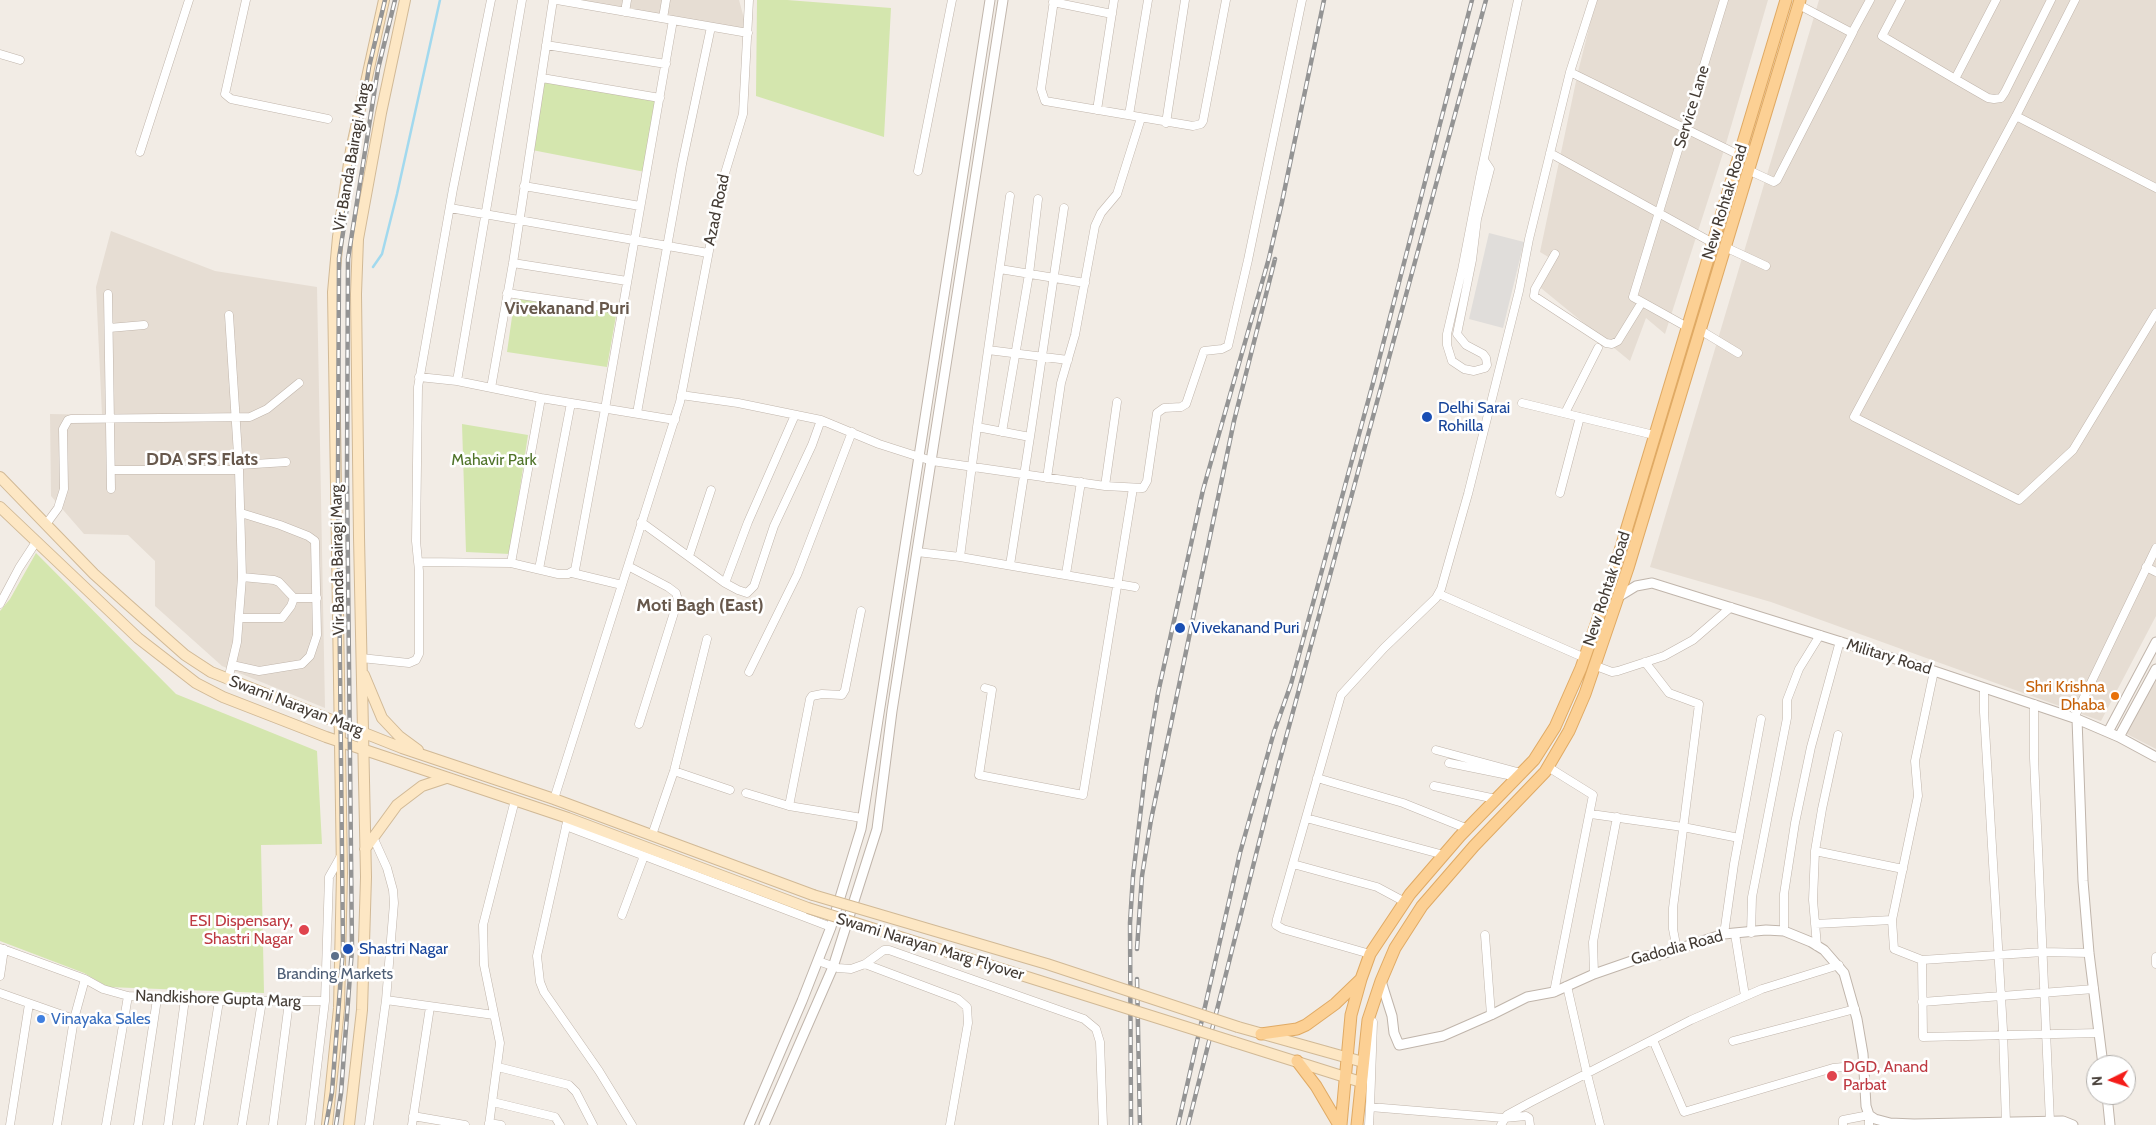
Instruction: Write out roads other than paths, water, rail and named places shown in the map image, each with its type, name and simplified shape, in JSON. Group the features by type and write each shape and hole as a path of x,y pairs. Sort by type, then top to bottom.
{"main road":[{"name":"Vir Banda Bairagi Marg","path":"327,1125 339,1008 342,854 333,292 338,237 351,150 384,0"},
{"name":"Vir Banda Bairagi Marg","path":"349,1125 362,1010 365,849 356,294 358,239 381,112 405,0"},
{"name":"New Rohtak Road","path":"1340,1125 1351,1015 1370,954 1405,902 1468,829 1534,760 1555,727 1585,658 1610,584 1786,0"},
{"name":"New Rohtak Road","path":"1356,1125 1368,1020 1395,948 1422,906 1474,846 1548,768 1569,731 1596,666 1800,2"},
{"name":"Swami Narayan Marg","path":"0,477 47,523 94,574 185,655 201,666 228,680 427,756 554,799 652,835"},
{"name":"Swami Narayan Marg","path":"0,507 138,638 196,683 223,697 340,742 515,800 567,822"},
{"path":"361,670 382,718 399,736 427,756"},
{"path":"365,849 397,805 422,786 446,778"},
{"name":"Swami Narayan Marg Flyover","path":"567,822 808,908 1297,1062"},
{"name":"Swami Narayan Marg Flyover","path":"652,835 812,895 1047,964 1261,1034"},
{"path":"1261,1034 1297,1029 1306,1025 1335,1004 1361,979"},
{"path":"1261,1034 1363,1062"},
{"path":"1297,1062 1361,1082"},
{"path":"1297,1062 1316,1086 1340,1125"}],"street":[{"path":"140,152 189,0"},
{"path":"246,0 225,94 231,99 328,119"},
{"path":"361,658 409,663 416,660 420,647 416,541 419,377 491,0"},
{"path":"457,382 522,0"},
{"path":"491,388 513,263 546,45 555,0 748,33"},
{"path":"625,12 627,0"},
{"path":"663,18 666,0"},
{"name":"Azad Road","path":"554,799 675,420 722,182 744,114 749,0"},
{"path":"918,171 952,0"},
{"path":"750,1125 831,927 862,818 990,0"},
{"path":"764,1125 833,967 877,828 892,711 1003,0"},
{"path":"1096,110 1114,0"},
{"path":"1129,115 1148,0"},
{"path":"1166,123 1185,0"},
{"path":"1112,14 1053,1 1044,59 1042,94 1045,101 1166,123 1193,126 1201,124 1226,0"},
{"path":"681,395 738,403 821,420 918,458 932,461 1105,486 1143,488 1147,482 1157,413 1164,408 1181,407 1186,404 1204,351 1222,349 1228,346 1248,260 1302,0"},
{"path":"1484,160 1490,169 1477,219 1472,260 1457,334 1466,345 1483,354 1486,358 1487,365 1485,368 1474,371 1464,369 1452,361 1447,345 1447,334 1518,0"},
{"path":"1370,954 1283,929 1276,925 1341,695 1384,648 1439,594 1468,494 1570,72 1593,0"},
{"name":"Service Lane","path":"1642,302 1634,297 1724,0"},
{"path":"1748,170 1774,182 1777,180 1870,0"},
{"path":"1901,0 1882,36 1988,98 1994,99 2001,98 2051,0"},
{"path":"1955,79 1996,0"},
{"path":"2075,0 2016,116 1854,417 2019,500 2072,450 2156,313"},
{"path":"1800,2 1853,32"},
{"path":"572,573 576,566 605,409 673,20"},
{"path":"637,413 682,164 712,27"},
{"path":"546,45 666,64"},
{"path":"0,54 20,60"},
{"path":"1570,72 1739,155"},
{"path":"542,78 660,98"},
{"path":"2016,116 2156,188"},
{"path":"1047,478 1058,396 1085,284 1095,226 1101,213 1118,194 1141,118"},
{"path":"1550,153 1713,242"},
{"path":"524,186 640,206"},
{"path":"960,557 976,428 1010,196"},
{"path":"1002,432 1029,274 1038,199"},
{"path":"450,208 708,253"},
{"path":"1010,565 1064,208"},
{"path":"1725,247 1766,266"},
{"path":"1555,254 1534,289 1534,296 1606,344 1618,341 1642,302 1687,327"},
{"path":"513,263 627,281"},
{"path":"1000,269 1085,284"},
{"path":"507,293 622,310"},
{"path":"108,294 111,488"},
{"path":"228,315 239,468 242,577 237,642 228,680"},
{"path":"108,328 144,325"},
{"path":"1700,330 1738,354"},
{"path":"1564,414 1598,348"},
{"path":"988,350 1068,360"},
{"path":"419,377 675,420"},
{"path":"47,523 58,508 64,489 64,429 66,423 71,419 250,417 260,414 299,382"},
{"path":"511,563 541,398"},
{"path":"1105,486 1117,402"},
{"path":"539,569 571,403"},
{"path":"1522,403 1654,435"},
{"path":"725,583 748,522 795,415"},
{"path":"1560,494 1580,417"},
{"path":"641,522 725,583 743,593 752,589 774,526 812,445 821,420"},
{"path":"976,428 1030,437"},
{"path":"749,672 797,575 852,432"},
{"path":"111,470 239,468 286,462"},
{"path":"1066,574 1082,482"},
{"path":"985,688 992,690 979,775 1083,795 1133,488"},
{"path":"689,556 711,490"},
{"path":"232,665 266,670 297,666 307,661 318,636 316,544 312,538 280,525 241,513"},
{"path":"1,601 36,542"},
{"path":"2102,1055 2089,953 2075,718 2156,548"},
{"path":"917,552 1010,565 1135,587"},
{"path":"418,562 511,563 558,574 572,573 622,585"},
{"path":"628,566 668,587 676,593 678,600 639,724"},
{"path":"2146,567 2156,572"},
{"path":"242,577 279,582 294,598 317,598"},
{"name":"Military Road","path":"1618,597 1636,586 1652,583 1840,641 2075,718 2119,737 2156,757"},
{"path":"1439,594 1585,658"},
{"path":"239,618 282,618 291,606 294,598"},
{"path":"1596,666 1612,672 1645,662 1684,646 1701,634 1731,607"},
{"path":"790,806 810,699 812,696 822,694 842,695 845,690 861,611"},
{"path":"1751,933 1752,897 1787,718 1786,700 1799,669 1820,635"},
{"path":"652,835 674,771 707,639"},
{"path":"1784,931 1784,894 1797,814 1811,747 1840,641"},
{"path":"2108,732 2156,642"},
{"path":"1645,662 1669,694 1699,704 1673,908 1673,929 1677,950"},
{"path":"2119,737 2156,669"},
{"path":"1934,671 1915,762 1918,796 1892,920 1894,949 1922,960 2043,952 2089,953"},
{"path":"1984,688 2006,1123"},
{"path":"2034,704 2034,758 2050,1122"},
{"path":"1724,934 1738,838 1761,719"},
{"path":"1817,946 1813,900 1815,851 1838,735"},
{"path":"1436,750 1520,775"},
{"path":"1449,763 1520,775"},
{"path":"1548,768 1593,795 1591,814 1554,992"},
{"path":"674,771 730,790"},
{"path":"1317,778 1403,803 1468,829"},
{"path":"1434,786 1496,799"},
{"path":"746,794 790,806 862,818"},
{"path":"501,1125 489,1124 500,1043 483,955 483,925 515,800"},
{"path":"1591,814 1683,827 1738,838"},
{"path":"1306,818 1444,856"},
{"path":"1594,974 1593,942 1617,818"},
{"path":"632,1125 599,1071 544,992 540,982 537,956 567,822 644,856 831,927"},
{"path":"368,1125 386,1000 394,895 385,862 373,837"},
{"path":"1815,851 1903,869"},
{"path":"310,1125 315,1098 325,1002 329,877 342,854"},
{"path":"622,916 644,856"},
{"path":"1293,864 1377,887 1405,902"},
{"path":"1814,924 1892,920"},
{"name":"Gadodia Road","path":"1382,984 1392,1016 1394,1033 1399,1045 1443,1036 1491,1015 1527,996 1554,992 1594,974 1646,956 1677,950 1724,934 1751,933 1766,930 1784,931 1817,946 1839,965 1849,987 1855,1009 1864,1064 1866,1106 1869,1120"},
{"path":"1735,934 1745,996"},
{"path":"1485,935 1491,1015"},
{"path":"0,976 2,948"},
{"name":"Nandkishore Gupta Marg","path":"2,948 85,979 103,989 128,996 219,1001 325,1002"},
{"path":"818,961 833,967 851,968 865,964 884,950 888,950 1054,1007 1090,1022 1096,1029 1100,1042 1103,1125"},
{"path":"2156,957 2156,964"},
{"path":"1922,960 1923,1037 2099,1033"},
{"path":"865,964 958,999 966,1007 968,1023 950,1125"},
{"path":"1502,1122 1523,1106 1745,996 1772,985 1839,965"},
{"path":"57,1125 74,1019 85,979"},
{"path":"1369,1125 1373,1020 1382,984"},
{"path":"1567,986 1586,1074 1600,1125"},
{"path":"1922,1002 2094,989"},
{"path":"0,993 74,1019"},
{"path":"106,1125 128,996"},
{"path":"138,1125 156,998"},
{"path":"168,1125 185,999"},
{"path":"386,1000 494,1015"},
{"path":"199,1125 219,1001"},
{"path":"242,1125 262,1001"},
{"path":"273,1125 289,1002"},
{"path":"10,1125 29,1004"},
{"path":"412,1125 430,1007"},
{"path":"1733,1041 1855,1009"},
{"path":"1653,1040 1684,1112 1833,1068 1864,1064"},
{"path":"498,1067 569,1085 576,1092 593,1125"},
{"path":"315,1098 329,1100"},
{"path":"493,1102 555,1121 560,1125"},
{"path":"2108,1105 2110,1125"},
{"path":"1370,1107 1502,1122 1526,1116 1529,1118 1530,1125"},
{"path":"414,1116 465,1125"},
{"path":"1844,1125 1844,1120 1869,1120 1890,1124 1982,1124 2063,1121 2073,1125"}],"waterway":[{"path":"373,267 382,254 440,0"}],"railway":[{"path":"326,1125 332,1092 343,949 338,476 339,258 369,67 385,0"},
{"path":"336,1125 341,1093 352,949 347,476 348,259 378,69 395,0"},
{"path":"1131,1125 1130,923 1133,876 1146,766 1158,693 1203,490 1269,258 1324,0"},
{"path":"1178,1125 1240,853 1274,732 1291,684 1373,383 1472,0"},
{"path":"1188,1125 1278,767 1486,0"},
{"path":"1137,949 1142,876 1151,820 1234,421 1275,259"},
{"path":"1137,979 1140,1125"}],"place":[{"name":"Delhi Sarai Rohilla","path":"1427,417"},
{"name":"Vivekanand Puri","path":"1180,628"},
{"name":"Shri Krishna Dhaba","path":"2115,696"},
{"name":"ESI Dispensary, Shastri Nagar","path":"304,930"},
{"name":"Shastri Nagar","path":"348,949"},
{"name":"Branding Markets","path":"335,956"},
{"name":"Vinayaka Sales","path":"41,1019"},
{"name":"DGD, Anand Parbat","path":"1832,1076"}],"district":[{"name":"Vivekanand Puri","path":"567,309"},
{"name":"DDA SFS Flats","path":"202,460"},
{"name":"Moti Bagh (East)","path":"700,606"}],"park label":[{"name":"Mahavir Park","path":"494,460"}]}
